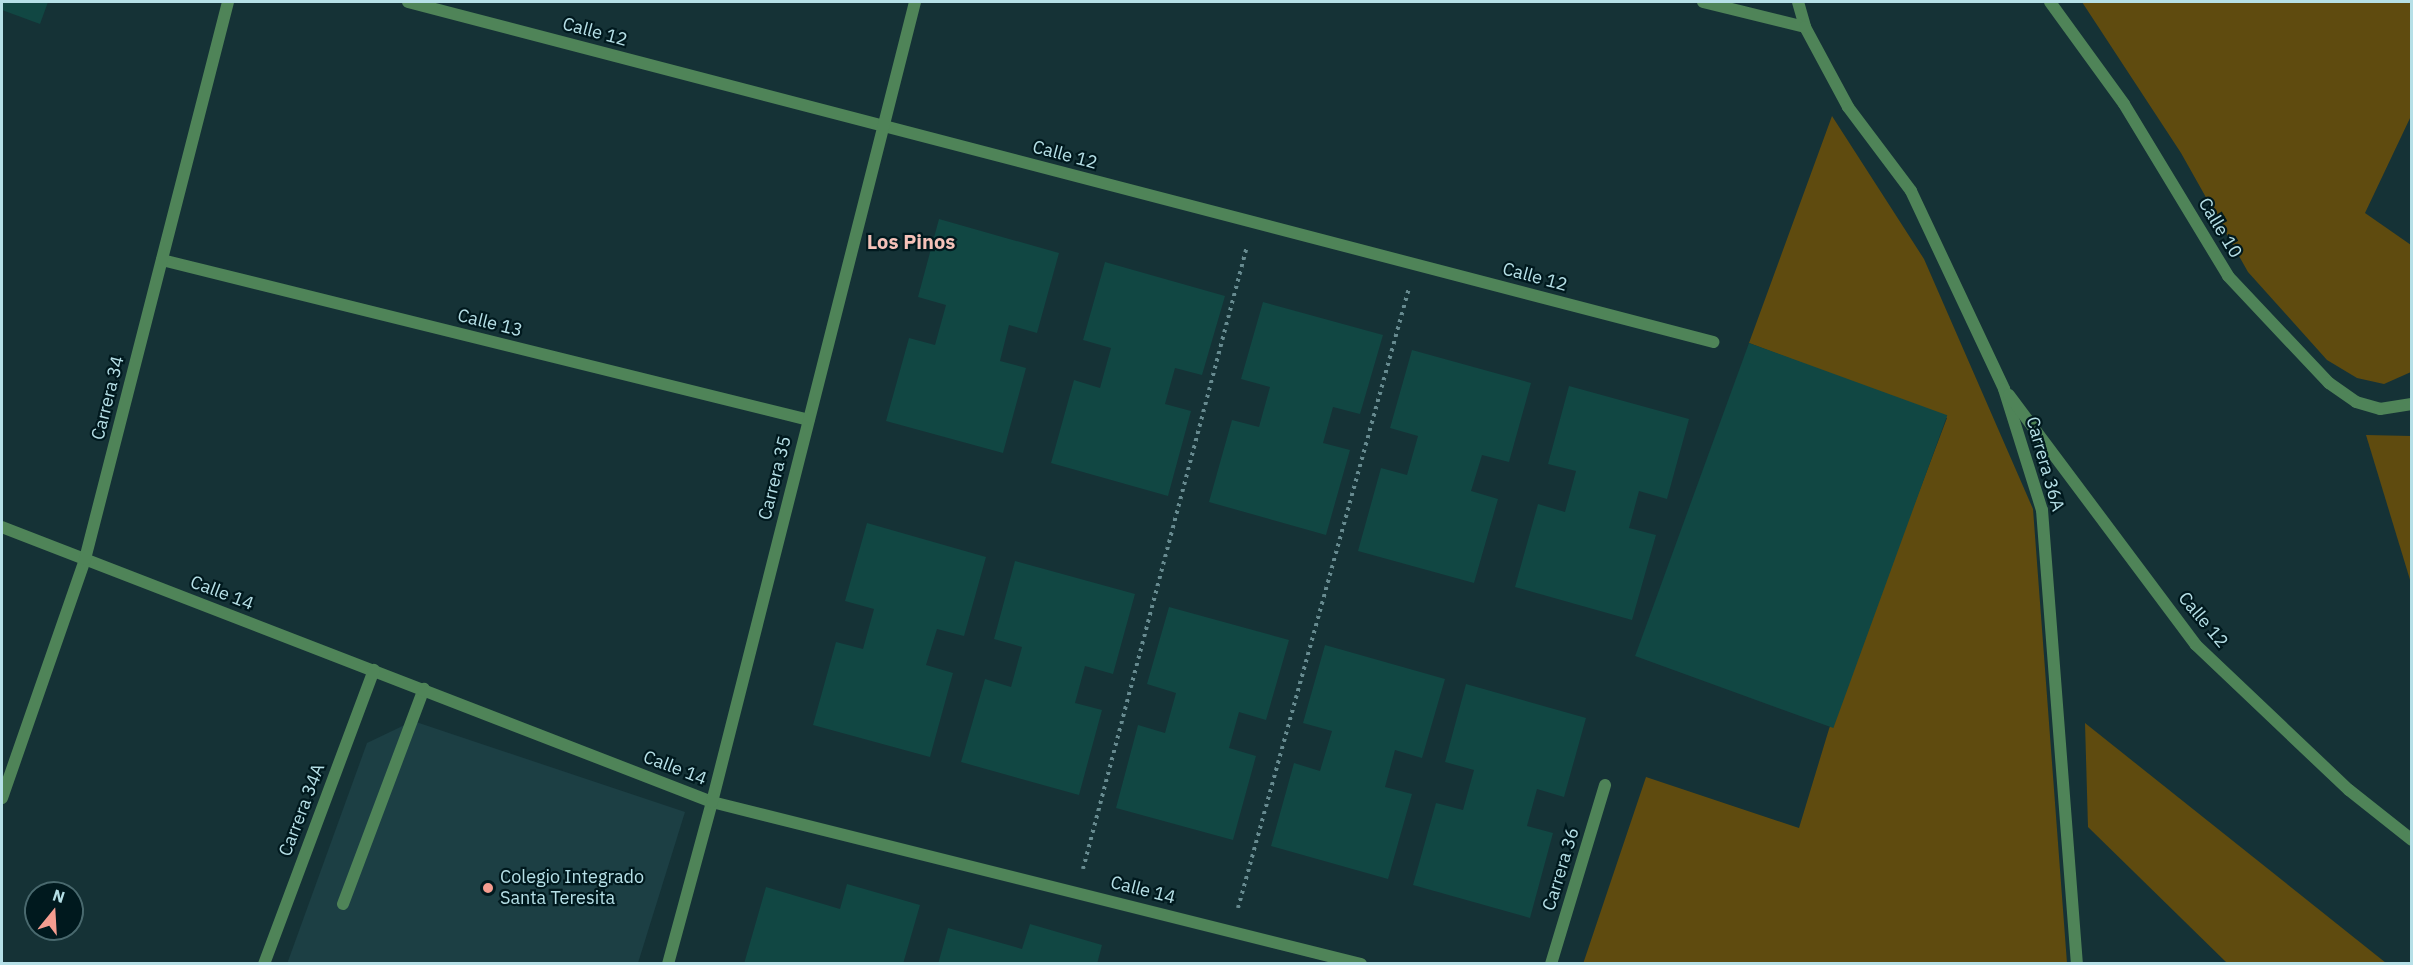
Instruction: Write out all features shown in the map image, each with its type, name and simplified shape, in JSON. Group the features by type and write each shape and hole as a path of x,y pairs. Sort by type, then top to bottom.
{"street":[{"name":"Carrera 34","path":"2,798 85,559 228,2"},
{"name":"Calle 12","path":"408,2 1713,342"},
{"name":"Carrera 35","path":"668,963 712,802 915,2"},
{"path":"1703,2 1804,27"},
{"name":"Carrera 36A","path":"1798,2 1804,27 1848,107 1911,191 2004,389 2042,510 2077,963"},
{"name":"Calle 10","path":"2050,2 2124,104 2228,276 2329,383 2356,402 2379,409 2412,404"},
{"name":"Calle 13","path":"162,260 809,420"},
{"name":"Calle 12","path":"2004,389 2196,645 2349,790 2412,840"},
{"name":"Calle 14","path":"2,527 712,802 1361,963"},
{"name":"Carrera 34A","path":"264,963 374,670"},
{"path":"343,904 424,689"},
{"name":"Carrera 36","path":"1551,963 1605,785"}],"path":[{"path":"1076,892 1254,222"},
{"path":"1232,931 1416,264"}],"shaded area":[{"path":"2082,2 2411,2 2411,116 2365,213 2411,245 2411,372 2384,384 2357,378 2327,360 2248,272 2181,153"},
{"path":"1832,116 1924,259 2033,509 2067,963 1583,964 1646,777 1799,828 1829,729 1947,418 1749,343"},
{"path":"2366,435 2411,436 2411,583"},
{"name":"Colegio Integrado Santa Teresita","path":"413,721 685,812 638,963 287,964 367,743"},
{"path":"2085,723 2386,963 2227,963 2088,827"}],"building":[{"path":"2,2 48,2 40,24 2,10"},
{"path":"939,219 1059,253 1037,333 1009,325 1000,361 1026,368 1003,453 886,421 909,338 935,345 946,305 918,297"},
{"path":"1105,262 1225,296 1202,375 1175,368 1165,404 1191,411 1168,496 1051,463 1074,380 1100,388 1111,348 1083,340"},
{"path":"1263,302 1383,335 1360,414 1333,407 1323,443 1350,450 1326,535 1209,502 1232,420 1259,427 1270,387 1241,379"},
{"path":"1749,343 1947,415 1833,728 1635,656"},
{"path":"1412,350 1531,383 1509,462 1482,455 1471,491 1498,499 1474,583 1358,551 1381,468 1407,475 1418,436 1390,428"},
{"path":"1569,386 1689,419 1667,499 1639,491 1629,528 1656,535 1632,620 1515,587 1538,504 1565,512 1576,471 1548,464"},
{"path":"867,523 986,557 964,636 937,629 926,665 953,673 930,757 813,725 836,642 863,649 874,609 845,601"},
{"path":"1015,561 1135,594 1113,674 1085,666 1075,703 1102,710 1079,795 961,762 985,679 1011,687 1022,647 994,639"},
{"path":"1169,607 1289,640 1266,720 1239,712 1229,748 1256,756 1233,840 1116,808 1138,725 1165,733 1176,693 1147,684"},
{"path":"1325,645 1445,679 1422,758 1395,750 1385,787 1412,794 1388,879 1271,846 1294,763 1320,771 1332,731 1303,723"},
{"path":"1466,684 1586,718 1564,797 1537,789 1527,826 1553,833 1530,918 1413,885 1436,803 1463,810 1474,770 1445,762"},
{"path":"847,884 920,905 903,964 744,964 766,887 840,909"},
{"path":"1030,924 1102,945 1097,964 938,964 948,928 1022,949"}],"place":[{"name":"Colegio Integrado Santa Teresita","path":"488,888"}],"district":[{"name":"Los Pinos","path":"911,241"}]}
